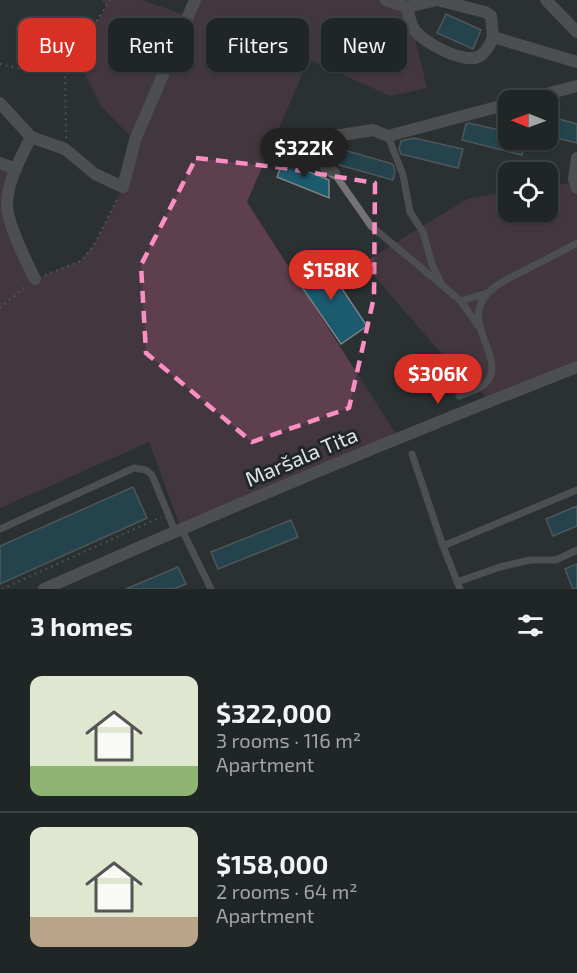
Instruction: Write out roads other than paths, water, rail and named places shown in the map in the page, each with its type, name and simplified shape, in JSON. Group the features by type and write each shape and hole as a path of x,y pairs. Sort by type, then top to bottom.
{"street":[{"path":"0,103 31,137 65,149 95,174 123,187 135,140 195,0"},
{"path":"386,0 407,7 437,0 485,12 492,16 493,37 487,50 479,57 470,59 457,56 426,41 414,29 407,7"},
{"path":"546,0 577,32"},
{"path":"493,37 577,63"},
{"path":"558,91 577,86"},
{"path":"334,173 326,167 321,157 324,145 335,136 373,130 388,136 498,107"},
{"path":"31,137 16,169 6,205 16,240 34,279"},
{"path":"577,158 574,179 577,188"},
{"path":"0,163 16,169"},
{"name":"Maršala Tita","path":"44,589 178,529 398,437 577,367"}],"lane":[{"path":"388,136 403,175 410,212 423,232 432,264 443,287"},
{"path":"334,173 371,226 461,302 480,329"},
{"path":"461,302 488,293 508,279 577,243"},
{"path":"459,396 482,385 490,377 491,359 480,329 478,315 488,293"},
{"path":"412,454 443,546 459,585 500,567 530,560 556,560 577,550"},
{"path":"0,529 134,468 146,470 152,475 168,514 211,589"},
{"path":"443,546 577,490"}]}
